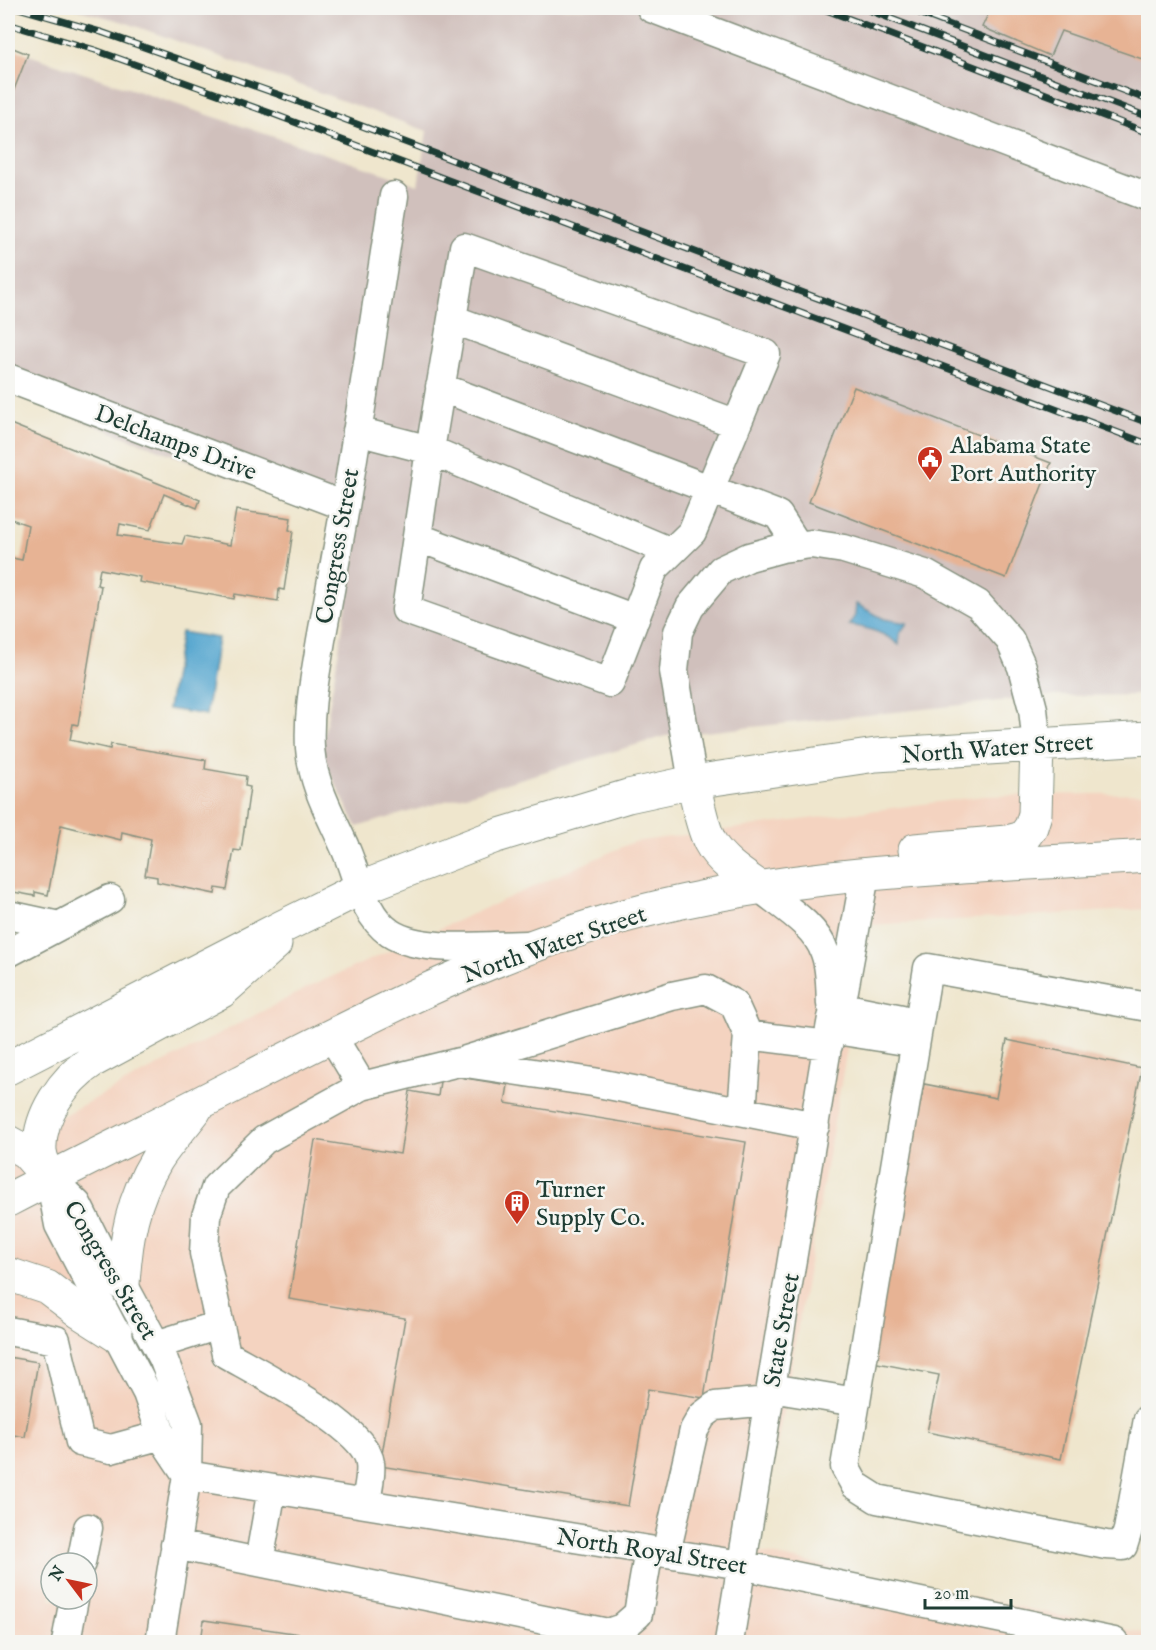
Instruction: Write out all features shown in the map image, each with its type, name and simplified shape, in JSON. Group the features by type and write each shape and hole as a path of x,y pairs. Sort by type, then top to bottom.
{"highway":[{"name":"North Water Street","path":"8,1068 360,888 493,837 628,796 693,782 876,755 1149,738"},
{"path":"865,875 916,849 1008,842 1023,838 1031,827 1035,814 1037,745"},
{"path":"693,782 710,842 722,857 759,888"},
{"name":"North Water Street","path":"8,1200 449,979 536,945 609,921 691,901 759,888 865,875 1149,856"},
{"path":"50,1178 40,1153 42,1134 51,1109 73,1075 92,1061 222,991 308,914"},
{"path":"123,1284 125,1244 138,1197 158,1157 201,1103"},
{"path":"8,1142 26,1152 50,1178"},
{"path":"8,1274 47,1287 116,1335"}],"street":[{"path":"651,8 1149,197"},
{"name":"Congress Street","path":"394,196 345,506 309,707 310,750 320,796 346,850 367,906 376,920 391,933 413,942 442,946 536,945"},
{"path":"464,247 766,354 692,532 654,569 610,682 406,610 452,319 464,247"},
{"path":"452,319 737,424"},
{"name":"Delchamps Drive","path":"8,378 345,506"},
{"path":"440,387 778,515 798,546"},
{"path":"357,431 430,450 671,552"},
{"path":"417,537 637,614 681,625"},
{"path":"693,782 674,671 678,632 690,607 721,570 749,557 782,548 812,544 844,549 925,574 978,604 1011,640 1022,667 1033,709 1037,745"},
{"name":"State Street","path":"729,1642 832,1025 844,990 865,875"},
{"name":"State Street","path":"759,888 813,931 825,951 829,966 832,1025"},
{"path":"8,953 110,899"},
{"path":"8,915 60,926"},
{"path":"1149,1007 928,968 913,1031 845,1467 855,1485 877,1499 1106,1545 1123,1545 1149,1419"},
{"path":"366,1504 370,1462 359,1442 336,1420 226,1354 204,1253 206,1216 216,1187 264,1140 362,1086 459,1062 672,996 706,989 734,1004 748,1035 742,1111"},
{"path":"748,1035 902,1019 913,1031"},
{"path":"332,1036 362,1086"},
{"path":"459,1062 593,1082 815,1126"},
{"name":"Congress Street","path":"50,1178 76,1204 109,1268 123,1284 163,1358 188,1424 187,1475 160,1642"},
{"name":"Congress Street","path":"50,1178 59,1225 147,1393 162,1435 187,1475"},
{"path":"156,1345 219,1325"},
{"path":"8,1331 56,1340 80,1442 111,1449 162,1435"},
{"path":"176,1545 608,1633 622,1628 638,1614 694,1430 702,1416 716,1406 770,1394 856,1402"},
{"name":"North Royal Street","path":"187,1475 741,1566 1114,1642"},
{"path":"258,1562 272,1489"},
{"path":"83,1551 88,1528"},
{"path":"66,1642 72,1611"}],"shaded area":[{"path":"71,8 1148,8 1148,695 1046,696 666,736 357,827 321,755 360,525 8,393 8,48 418,185 427,131 124,22"},
{"path":"1148,793 1148,909 869,925 758,1552 1148,1634 1148,1642 8,1642 8,1144 311,986 633,842 984,796"}],"water":[{"path":"856,604 884,619 907,623 900,633 899,645 876,631 849,625 855,616"},
{"path":"181,632 218,638 206,715 168,709"}],"building":[{"path":"991,8 1148,8 1148,61 1061,31 1050,56 982,27"},
{"path":"8,46 28,54 8,105"},
{"name":"Alabama State Port Authority","path":"854,387 1051,463 1006,578 809,502"},
{"path":"8,423 200,500 197,508 164,494 150,530 120,524 118,535 182,544 185,536 230,545 236,510 291,518 289,530 293,531 284,590 279,589 278,601 235,594 234,599 139,582 140,577 100,569 97,585 101,586 78,725 73,724 70,740 110,749 111,744 206,760 205,769 246,776 245,786 250,787 241,851 234,850 227,890 216,888 215,894 157,882 157,877 145,875 151,839 122,832 121,840 61,825 48,895 35,892 35,896 8,891 8,582 12,558 22,560 28,525 8,518"},
{"path":"1007,1040 1142,1068 1061,1459 927,1432 939,1375 867,1361 924,1084 996,1098"},
{"name":"Turner Supply Co.","path":"441,1074 508,1085 505,1103 746,1142 704,1398 648,1389 628,1506 380,1466 405,1318 289,1299 315,1140 400,1154 410,1091 438,1096"},
{"path":"8,1357 38,1362 25,1437 8,1434"},
{"path":"204,1620 347,1641 347,1642 201,1642"}],"railway":[{"path":"18,8 101,32 280,95 1148,423"},
{"path":"821,8 1148,133"},
{"path":"863,8 1148,117"},
{"path":"906,8 1148,100"},
{"path":"8,24 95,50 273,114 1148,444"}],"place":[{"name":"Alabama State Port Authority","path":"930,482"},
{"name":"Turner Supply Co.","path":"517,1226"}]}
